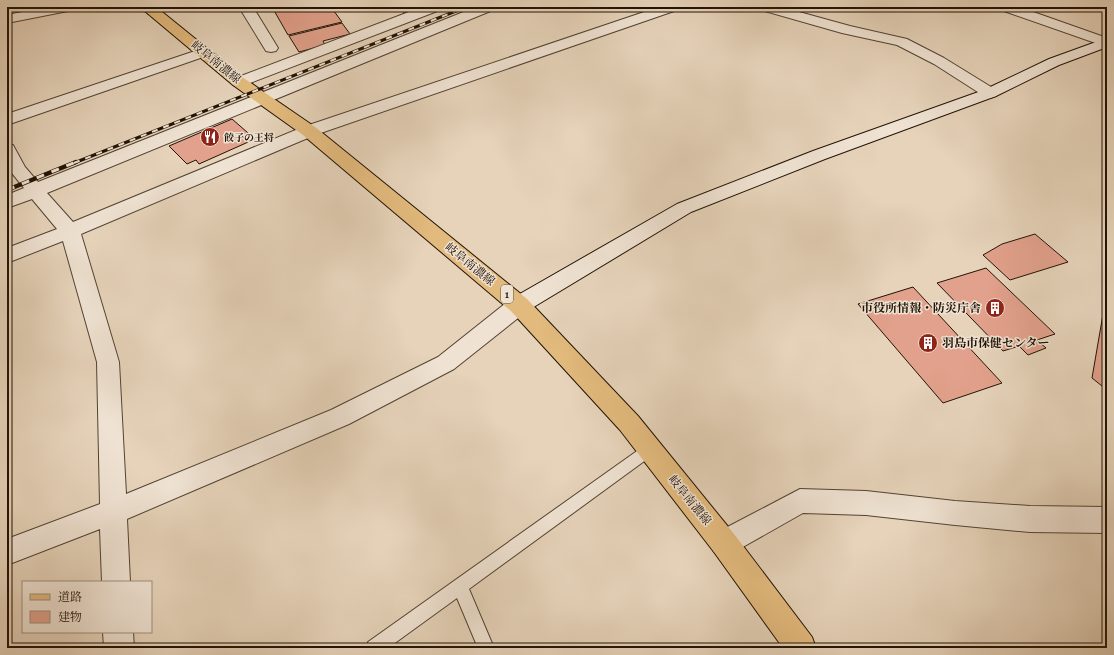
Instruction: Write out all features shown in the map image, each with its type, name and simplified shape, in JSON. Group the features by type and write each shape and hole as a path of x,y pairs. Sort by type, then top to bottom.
{"main road":[{"name":"岐阜南濃線","path":"147,7 239,82 309,131 520,305 629,423 724,543 801,648"}],"street":[{"path":"7,19 68,7"},
{"path":"246,7 271,48"},
{"path":"239,82 435,7"},
{"path":"7,202 488,7"},
{"path":"7,256 309,131 672,7"},
{"path":"766,7 847,30 902,42 939,61 990,93"},
{"path":"1006,7 1106,43"},
{"path":"7,552 113,512 340,416 446,363 520,305 684,208 819,155 990,93 1054,62 1106,43"},
{"path":"7,120 204,52"},
{"path":"7,149 12,171 34,190 70,231 108,362 116,581"},
{"path":"724,543 800,501 866,503 955,513 1030,519 1107,520"},
{"path":"118,633 119,648"}],"lane":[{"path":"374,648 649,450"},
{"path":"460,586 486,648"}],"building":[{"path":"272,7 331,7 342,22 288,35"},
{"path":"399,7 426,7 405,14"},
{"path":"342,23 350,34 323,41 325,45 299,52 289,36"},
{"path":"232,119 255,139 199,164 196,160 187,164 169,146"},
{"path":"1035,234 1068,262 1010,280 983,255 1002,244"},
{"name":"市役所情報・防災庁舎","path":"986,268 1055,334 1037,340 1046,348 1028,355 1019,346 1003,351 937,283"},
{"name":"羽島市保健センター","path":"913,287 1002,383 943,403 858,304"},
{"path":"1107,291 1107,390 1092,378"}],"railway":[{"path":"74,163 466,7"},
{"path":"7,190 76,162"}],"place":[{"name":"餃子の王将","path":"210,137"},
{"name":"市役所情報・防災庁舎","path":"995,308"},
{"name":"羽島市保健センター","path":"928,343"}]}
